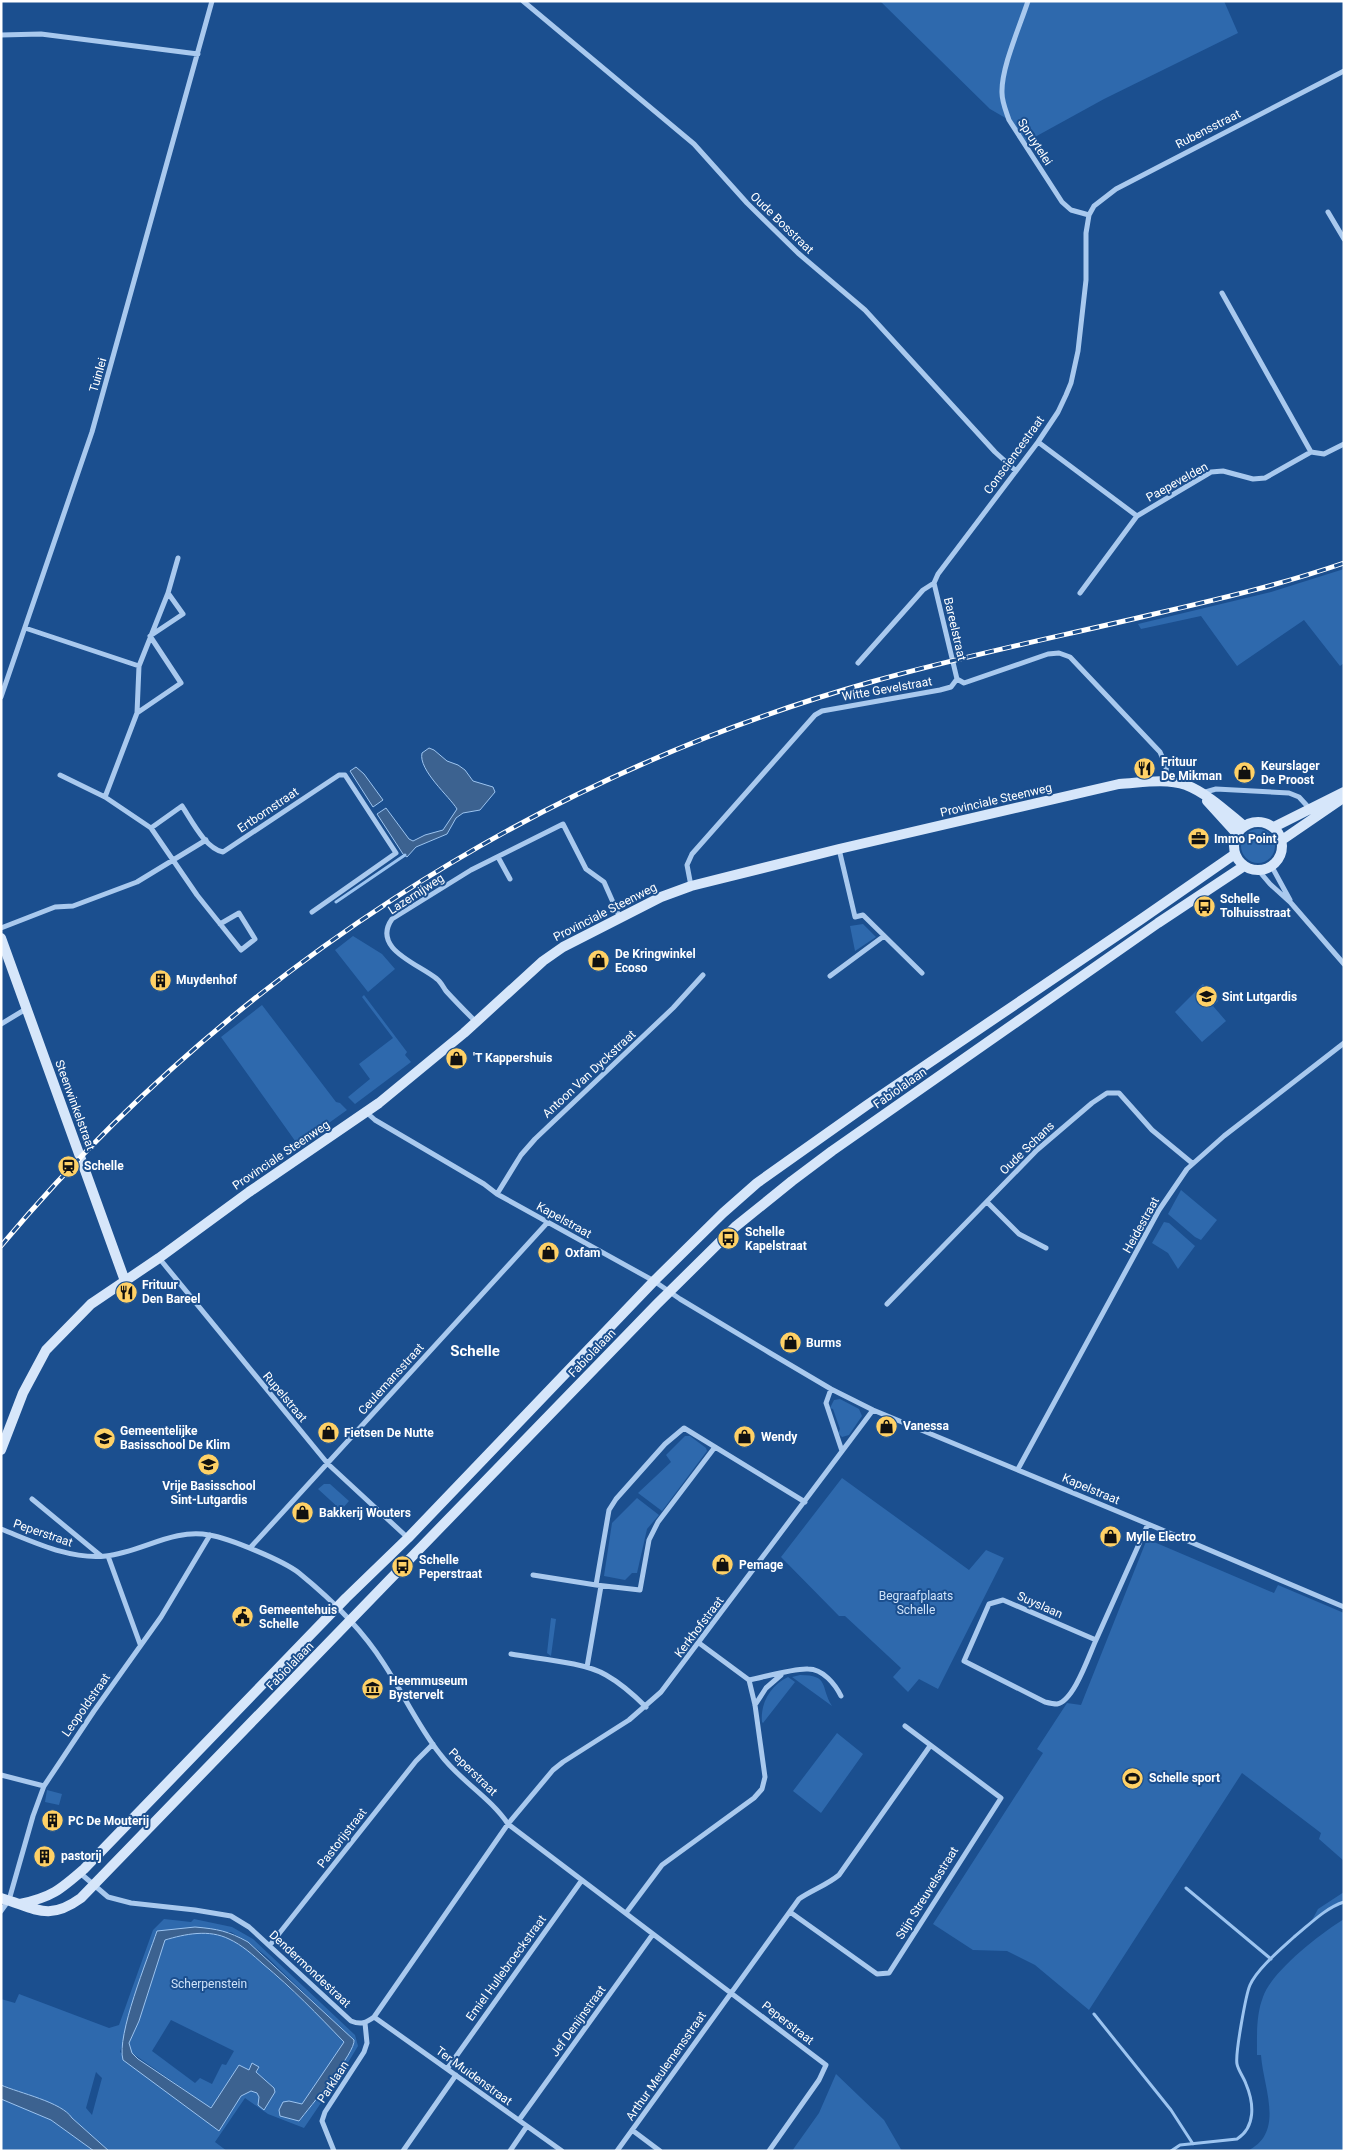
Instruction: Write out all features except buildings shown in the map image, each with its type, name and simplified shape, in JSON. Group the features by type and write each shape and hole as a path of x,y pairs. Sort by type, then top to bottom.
{"main road":[{"name":"Provinciale Steenweg","path":"1,1450 23,1393 46,1350 91,1304 366,1112 476,1022 543,961 563,947 661,897 691,886 839,848 1119,784 1167,782 1186,785 1201,794"},
{"path":"1274,827 1344,792"},
{"path":"1201,794 1215,812 1240,830"},
{"path":"1282,840 1344,797"},
{"path":"1259,822 1274,827 1282,840 1281,855 1272,867 1259,871 1244,866 1235,854 1234,847 1240,830 1259,822"},
{"name":"Fabiolalaan","path":"19,1904 44,1898 64,1886 80,1873 337,1608 408,1538 654,1281 723,1213 764,1178 867,1105 1235,854"},
{"name":"Fabiolalaan","path":"5,1899 41,1912 56,1912 69,1907 94,1886 669,1292 735,1227 794,1179 1158,923 1244,866"},
{"name":"Steenwinkelstraat","path":"1,938 125,1281"}],"street":[{"name":"Tuinlei","path":"1,696 92,432 212,1"},
{"name":"Oude Bosstraat","path":"523,1 694,144 747,203 798,253 865,310 984,440 1016,471"},
{"name":"Spruytelei","path":"1028,1 1003,76 1002,96 1004,108 1009,120 1062,202 1071,210 1088,215"},
{"path":"1,35 41,34 198,54"},
{"name":"Rubensstraat","path":"1088,215 1094,206 1116,189 1344,71"},
{"path":"1328,212 1344,239"},
{"name":"Consciencestraat","path":"858,663 923,590 934,583 938,574 1038,442 1058,412 1071,383 1075,368 1086,280 1088,215"},
{"path":"1222,293 1311,452"},
{"name":"Paepevelden","path":"1038,442 1137,516"},
{"name":"Paepevelden","path":"1080,593 1137,516 1211,472 1222,471 1253,478 1265,478 1311,452 1324,454 1344,444"},
{"path":"105,797 137,713 139,666 168,593 178,558"},
{"name":"Bareelstraat","path":"934,583 957,679"},
{"path":"150,636 183,614 168,593"},
{"path":"24,628 139,666"},
{"path":"137,713 181,683 150,636"},
{"name":"Witte Gevelstraat","path":"691,886 687,865 692,854 815,714 822,711 940,690 950,687 957,679 964,683 1048,654 1059,653 1070,657 1160,752 1166,766 1167,782"},
{"name":"Ertbornstraat","path":"206,840 223,852 342,774 347,777 396,853 312,912"},
{"path":"60,775 105,797 151,828 197,895 220,924 241,950 255,939 239,913 220,924"},
{"path":"1201,794 1216,789 1289,793 1299,797 1310,809"},
{"path":"1,928 54,907 72,906 137,882 206,840 182,806 151,828"},
{"name":"Lazernijweg","path":"476,1022 439,980 392,948 386,939 386,927 392,919 471,870 563,824 586,869 604,882 620,918"},
{"path":"839,848 855,916 863,915 922,973"},
{"path":"498,857 510,878"},
{"path":"1272,867 1291,903"},
{"path":"1259,871 1291,903 1344,964"},
{"path":"830,976 884,936"},
{"name":"Antoon Van Dyckstraat","path":"497,1194 521,1155 535,1139 673,1008 702,975"},
{"path":"1,1024 26,1009"},
{"name":"Heidestraat","path":"1018,1469 1159,1210 1192,1163 1344,1042"},
{"name":"Oude Schans","path":"887,1304 988,1203 1037,1150 1107,1092 1119,1093 1152,1130 1192,1163"},
{"name":"Kapelstraat","path":"366,1112 375,1120 484,1184 497,1194 654,1281 669,1292 831,1389 873,1410 1018,1469 1344,1607"},
{"path":"988,1203 1019,1234 1046,1248"},
{"name":"Ceulemansstraat","path":"250,1548 547,1223"},
{"name":"Rupelstraat","path":"159,1258 171,1275 328,1464 408,1538"},
{"path":"831,1389 826,1403 842,1451"},
{"name":"Kerkhofstraat","path":"508,1824 558,1766 629,1720 661,1692 873,1410"},
{"path":"587,1667 609,1510 616,1499 665,1444 684,1428 805,1502"},
{"path":"533,1575 640,1590 650,1540 658,1522 715,1447"},
{"path":"32,1499 101,1556"},
{"path":"1096,1640 1148,1524"},
{"name":"Peperstraat","path":"1,1529 50,1548 80,1555 101,1556 108,1556 177,1536 210,1534 250,1548 298,1572 351,1621 383,1662 433,1744 465,1782 500,1811 508,1824 826,2065 819,2080 769,2151"},
{"name":"Leopoldstraat","path":"1,1911 44,1786 183,1581 210,1534"},
{"path":"108,1556 140,1644"},
{"name":"Suyslaan","path":"1003,1600 1096,1640 1072,1693 1056,1704 1045,1702 964,1661 989,1604 1003,1600"},
{"path":"626,1913 662,1865 754,1798 762,1789 765,1777 755,1704 749,1680 699,1643"},
{"path":"511,1654 587,1667 605,1674 623,1686 646,1707"},
{"path":"749,1680 809,1669 820,1673 835,1684 840,1696"},
{"path":"755,1704 766,1688 783,1674"},
{"name":"Stijn Streuvelsstraat","path":"790,1912 877,1974 889,1973 1001,1798 905,1726"},
{"name":"Pastorijstraat","path":"270,1945 416,1761 433,1744"},
{"path":"731,1992 799,1899 807,1893 832,1882 839,1875 930,1746"},
{"path":"1,1775 44,1786"},
{"path":"365,2023 374,2017 508,1824"},
{"name":"Dendermondestraat","path":"80,1873 108,1897 131,1903 231,1916 249,1927 270,1945 346,2017 357,2024 365,2023"},
{"name":"Emiel Hullebroeckstraat","path":"447,2069 582,1880"},
{"name":"Jef Denijnstraat","path":"519,2120 654,1934"},
{"name":"Arthur Meulemensstraat","path":"617,2151 731,1992"},
{"name":"Ter Muidenstraat","path":"374,2017 562,2151"},
{"name":"Parklaan","path":"334,2151 322,2121 325,2112 364,2052 367,2043 365,2023"},
{"path":"403,2151 456,2075"},
{"path":"510,2151 527,2126"},
{"path":"632,2130 660,2151"}],"green space":[{"path":"880,1 1224,1 1238,33 1104,99 1024,143 1009,120 990,109"},
{"path":"1344,569 1344,663 1340,666 1304,620 1237,666 1201,616 1141,629 1138,624 1271,592"},
{"path":"1258,829 1265,830 1270,834 1274,839 1274,853 1270,858 1265,862 1258,863 1251,862 1246,858 1242,853 1241,846 1242,839 1246,834 1251,830"},
{"path":"863,924 876,937 855,951 850,926"},
{"path":"353,936 382,954 395,969 368,992 335,950"},
{"path":"1203,984 1218,1001 1213,1006 1226,1021 1202,1042 1175,1012"},
{"path":"364,995 407,1052 405,1055 411,1062 355,1104 348,1097 370,1079 359,1064 393,1038 362,997"},
{"path":"262,1005 336,1102 340,1103 347,1110 298,1145 221,1037"},
{"path":"1181,1190 1217,1220 1201,1240 1168,1214"},
{"path":"1164,1222 1169,1223 1195,1246 1178,1269 1168,1253 1152,1243"},
{"path":"840,1399 859,1409 862,1416 849,1435 842,1437 838,1433 840,1429 833,1409 830,1408 834,1400"},
{"path":"685,1436 690,1436 706,1448 707,1451 662,1511 638,1493 671,1462 666,1455"},
{"name":"Begraafplaats Schelle","path":"842,1478 969,1570 986,1550 1004,1558 938,1689 919,1679 908,1692 893,1677 901,1668 845,1616 839,1616 781,1557"},
{"path":"324,1484 330,1484 349,1501 341,1510 318,1489"},
{"path":"637,1498 659,1515 647,1529 637,1573 632,1573 625,1580 604,1576 612,1523"},
{"name":"Schelle sport","path":"1147,1539 1274,1593 1278,1585 1344,1613 1344,1861 1319,1839 1321,1833 1242,1773 1089,2010 1035,1965 1007,1951 973,1950 933,1924 1043,1753 1037,1749 1067,1703 1081,1705"},
{"path":"551,1618 556,1619 551,1656 547,1653"},
{"path":"800,1675 816,1677 820,1680 832,1706 792,1677"},
{"path":"788,1677 795,1682 763,1723 763,1708 768,1695 776,1685"},
{"path":"837,1733 863,1754 821,1813 793,1791"},
{"path":"47,1790 62,1794 59,1805 45,1802"},
{"path":"1344,1892 1344,1902 1311,1922 1318,1909"},
{"name":"Scherpenstein","path":"164,1919 191,1922 194,1919 232,1927 253,1939 355,2035 358,2046 329,2094 327,2094 304,2128 268,2114 245,2098 215,2142 227,2151 109,2151 67,2112 59,2107 40,2098 1,2085 1,1999 15,2003 19,1994 109,2028 119,2025 153,1930","holes":["157,1932 231,1932 266,1956 353,2040 354,2044 325,2088 299,2121 298,2103 302,2104 345,2042 255,1957 229,1939 205,1933 165,1940 139,2021 129,2043 132,2053 209,2107 213,2106 239,2065 249,2071 259,2068 256,2072 274,2088 259,2097 257,2092 251,2090 241,2096 219,2130 120,2052","171,2020 234,2051 226,2065 222,2064 212,2084 200,2078 195,2083 152,2051","96,2072 102,2078 92,2115 86,2108"]},
{"path":"1344,1919 1344,2151 1247,2151 1259,2143 1266,2133 1269,2121 1268,2095 1261,2055 1257,2055 1258,2018 1263,1997 1268,1987 1286,1965 1310,1943"},
{"path":"836,2074 884,2120 902,2151 792,2151 819,2113"},
{"path":"1,2099 51,2120 94,2151 1,2151"}],"shaded area":[{"path":"429,748 447,761 465,770 473,781 493,787 495,792 480,810 463,813 456,818 447,834 416,847 407,857 403,854 377,814 386,808 409,839 413,841 425,835 443,830 457,809 435,783 425,767 422,753"},
{"path":"356,767 364,774 383,800 373,807 350,771"},
{"path":"195,1927 223,1931 248,1942 354,2040 348,2056 299,2121 280,2116 279,2110 283,2102 289,2101 302,2104 344,2042 295,1992 247,1950 221,1936 205,1933 165,1940 139,2021 129,2043 132,2053 138,2059 211,2108 239,2065 249,2070 252,2063 259,2067 256,2072 274,2088 275,2092 264,2110 258,2105 259,2097 257,2093 251,2091 241,2096 219,2131 123,2060 122,2049 128,2016 157,1931"},
{"path":"1,2085 40,2098 59,2107 67,2112 109,2151 94,2151 51,2120 1,2099"}],"waterway":[{"path":"336,902 405,855"},
{"path":"1186,1888 1271,1959"},
{"path":"1171,2151 1180,2145 1237,2139 1248,2128 1252,2114 1251,2099 1238,2066 1237,2058 1241,2024 1250,1985 1264,1966 1294,1937 1324,1913 1344,1902"},
{"path":"1094,2014 1171,2110 1193,2144"}],"railway":[{"path":"1,1246 89,1148 184,1058 286,974 394,899 507,831 624,772 746,722 871,682 975,655 1223,598 1344,563"}],"place":[{"name":"Frituur De Mikman","path":"1145,769"},
{"name":"Keurslager De Proost","path":"1245,773"},
{"name":"Immo Point","path":"1198,839"},
{"name":"Schelle Tolhuisstraat","path":"1204,906"},
{"name":"De Kringwinkel Ecoso","path":"599,961"},
{"name":"Muydenhof","path":"160,980"},
{"name":"Sint Lutgardis","path":"1206,997"},
{"name":"'T Kappershuis","path":"457,1058"},
{"name":"Schelle","path":"68,1166"},
{"name":"Schelle Kapelstraat","path":"729,1239"},
{"name":"Oxfam","path":"549,1253"},
{"name":"Frituur Den Bareel","path":"126,1292"},
{"name":"Burms","path":"790,1343"},
{"name":"Vanessa","path":"887,1426"},
{"name":"Fietsen De Nutte","path":"328,1433"},
{"name":"Wendy","path":"745,1437"},
{"name":"Gemeentelijke Basisschool De Klim","path":"104,1438"},
{"name":"Vrije Basisschool Sint-Lutgardis","path":"209,1465"},
{"name":"Bakkerij Wouters","path":"303,1513"},
{"name":"Mylle Electro","path":"1110,1537"},
{"name":"Pemage","path":"723,1565"},
{"name":"Schelle Peperstraat","path":"403,1567"},
{"name":"Gemeentehuis Schelle","path":"243,1617"},
{"name":"Heemmuseum Bystervelt","path":"373,1688"},
{"name":"Schelle sport","path":"1133,1778"},
{"name":"PC De Mouterij","path":"52,1821"},
{"name":"pastorij","path":"45,1856"}],"district":[{"name":"Schelle","path":"475,1351"}]}
